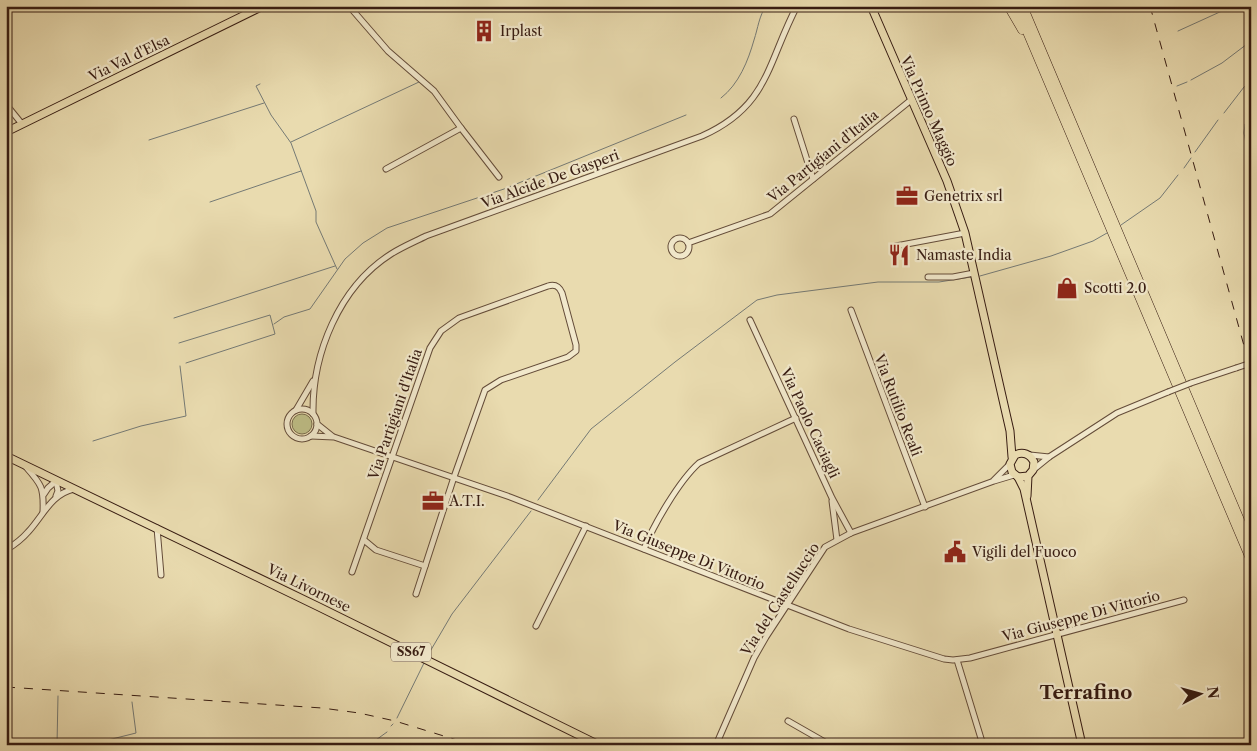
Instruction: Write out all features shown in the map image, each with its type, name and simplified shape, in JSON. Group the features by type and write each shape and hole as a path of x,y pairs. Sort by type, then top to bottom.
{"highway":[{"path":"1008,6 1036,52"},
{"path":"1016,6 1251,562"},
{"path":"1023,6 1251,546"}],"main road":[{"name":"Via Val d'Elsa","path":"6,132 263,6"},
{"name":"Via Primo Maggio","path":"871,6 946,181 965,233 1010,431 1012,472 1024,489 1082,745"},
{"name":"Via Primo Maggio","path":"1010,431 1034,462 1027,503"},
{"path":"1011,461 1026,454"},
{"name":"Via Livornese","path":"6,456 599,745"},
{"path":"1016,476 1031,473"}],"street":[{"path":"349,6 388,51 434,91 498,176"},
{"name":"Via Alcide De Gasperi","path":"296,410 316,376 329,332 345,300 370,270 391,254 440,230 702,136 724,124 745,107 763,84 796,6"},
{"name":"Via Partigiani d'Italia","path":"688,244 770,214 911,100"},
{"path":"6,108 9,108 22,124"},
{"path":"794,119 813,179"},
{"path":"386,169 461,128"},
{"path":"896,246 965,233"},
{"path":"928,276 953,277 974,273"},
{"name":"Via Partigiani d'Italia","path":"352,572 430,348 453,321 539,289 555,285 561,289 576,351 571,356 501,380 485,390 454,477"},
{"name":"Via Rutilio Reali","path":"851,310 925,507"},
{"name":"Via Paolo Caciagli","path":"750,320 832,498 851,533"},
{"path":"1031,473 1049,457 1117,413 1191,383 1251,363"},
{"name":"Via Alcide De Gasperi","path":"313,414 316,376"},
{"path":"296,410 306,410 313,414 317,424 316,431 312,436 298,440 290,435 286,426 288,417 296,410"},
{"path":"644,548 655,524 689,473 698,463 796,418"},
{"name":"Via Giuseppe Di Vittorio","path":"317,424 334,437"},
{"name":"Via Giuseppe Di Vittorio","path":"312,436 334,437 454,477 644,548 787,606 944,659 957,660 1184,600"},
{"path":"1026,454 1049,457"},
{"path":"994,481 1011,461"},
{"path":"24,465 41,485 44,494 42,512"},
{"name":"Via del Castelluccio","path":"716,745 754,658 822,551 851,533 994,481 1016,476"},
{"path":"416,594 454,477"},
{"path":"44,494 56,481 58,490 56,496"},
{"path":"6,550 30,531 42,512 56,496 64,491 74,489"},
{"path":"832,498 837,540"},
{"path":"536,626 586,526"},
{"path":"157,528 160,574"},
{"path":"364,540 376,550 425,566"},
{"path":"957,660 983,745"},
{"path":"788,720 830,745"}],"green space":[{"path":"302,414 309,417 312,424 309,431 302,434 295,431 292,424 295,417"}],"waterway":[{"path":"721,98 733,86 746,64 760,18 766,6"},
{"path":"1178,31 1233,6"},
{"path":"1191,80 1222,63 1251,41"},
{"path":"291,142 419,82"},
{"path":"1177,86 1187,82"},
{"path":"1224,113 1244,87 1251,82"},
{"path":"260,84 256,86 271,115 291,143 316,211 316,222 337,269"},
{"path":"149,140 264,103"},
{"path":"274,324 284,317 310,309 345,259 363,243 387,228 504,189 686,115"},
{"path":"1251,117 1245,124 1244,133 1251,170"},
{"path":"1195,152 1218,120"},
{"path":"1184,168 1191,158"},
{"path":"210,202 301,171"},
{"path":"1121,225 1160,198 1178,175"},
{"path":"980,276 1051,256 1093,241 1107,233"},
{"path":"174,318 335,266"},
{"path":"538,500 591,429 757,300 777,295 878,282 939,282 971,277"},
{"path":"179,343 270,315 275,334 186,363"},
{"path":"93,441 141,426 186,416 180,366"},
{"path":"428,655 452,614 531,511"},
{"path":"397,718 424,663"},
{"path":"57,745 58,696"},
{"path":"88,745 136,733 132,702"},
{"path":"369,745 387,732"}],"railway":[{"path":"1150,6 1251,371"},
{"path":"6,687 322,708 359,713 395,721 473,745"}],"place":[{"name":"Irplast","path":"484,31"},
{"name":"Genetrix srl","path":"907,196"},
{"name":"Namaste India","path":"899,255"},
{"name":"Scotti 2.0","path":"1067,288"},
{"name":"A.T.I.","path":"433,501"},
{"name":"Vigili del Fuoco","path":"955,552"}],"district":[{"name":"Terrafino","path":"1086,692"}]}
